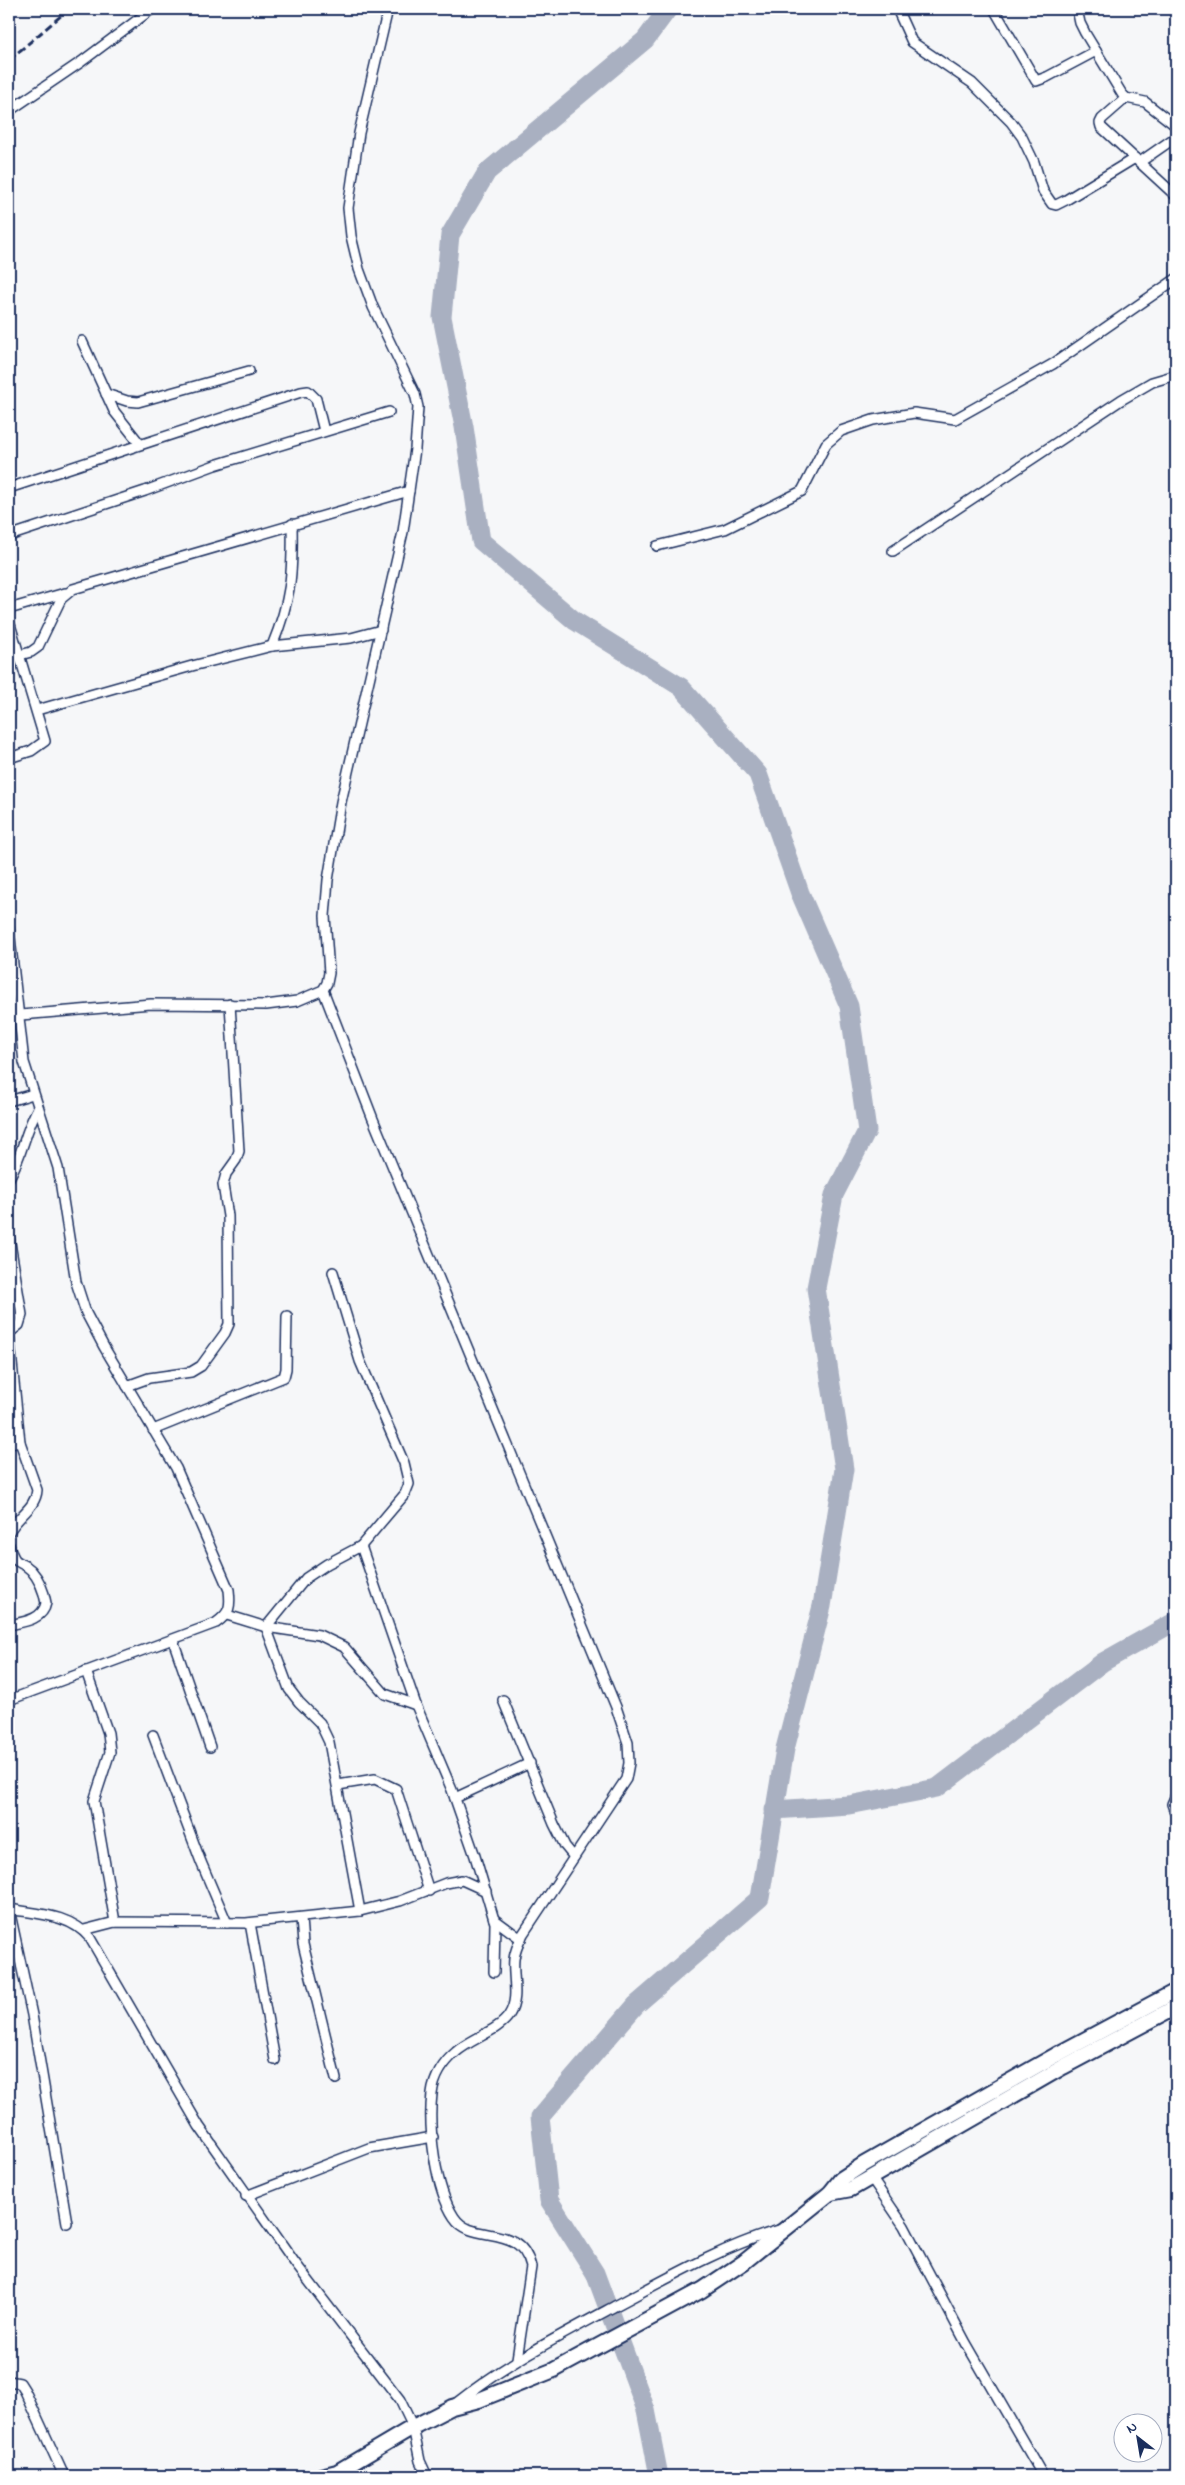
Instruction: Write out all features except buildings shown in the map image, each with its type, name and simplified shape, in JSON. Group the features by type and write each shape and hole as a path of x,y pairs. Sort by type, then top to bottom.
{"main road":[{"path":"321,2476 336,2474 413,2426 452,2407 479,2400 554,2370 702,2290 744,2262 830,2193 841,2179 864,2164 1056,2055 1176,1991"},
{"path":"830,2193 850,2189 1063,2067 1176,2007"}],"street":[{"path":"9,111 152,9"},
{"path":"9,1016 151,1004 266,1004 297,1001 323,990 327,983 329,973 325,916 336,830 346,776 403,532 416,449 418,407 415,394 373,307 359,269 351,236 348,208 359,134 388,9"},
{"path":"897,9 912,42 972,83 1011,122 1022,138 1034,162 1043,191 1052,204 1056,205 1066,200 1176,137"},
{"path":"994,9 1036,81 1048,77 1096,51"},
{"path":"1077,9 1080,23 1126,98 1146,102 1176,126"},
{"path":"1126,98 1100,123 1106,132 1176,196"},
{"path":"657,546 725,528 802,491 826,444 841,431 873,420 914,412 955,419 1053,364 1176,279"},
{"path":"82,341 120,421 140,444"},
{"path":"106,394 127,401 138,402 249,371"},
{"path":"893,551 1121,400 1152,382 1176,375"},
{"path":"9,488 308,391 316,399 324,431"},
{"path":"9,536 145,491 215,465 389,412"},
{"path":"9,608 64,594 72,589 409,491"},
{"path":"272,646 284,616 290,592 293,572 292,524"},
{"path":"20,655 31,652 38,647 64,594"},
{"path":"9,620 45,740 31,751 9,758"},
{"path":"37,710 192,666 272,646 351,638 381,630"},
{"path":"9,929 24,1062 58,1168 76,1282 86,1313 191,1500 229,1590 230,1602 227,1615 216,1623 9,1700"},
{"path":"323,990 444,1292 605,1680 628,1743 629,1764 626,1779 521,1939 514,1960 515,2003 509,2016 457,2051 444,2065 432,2094 433,2137 440,2182 454,2217 464,2228 510,2239 528,2256 531,2267 517,2359"},
{"path":"127,1386 149,1378 183,1374 201,1366 225,1333 229,1324 228,1216 223,1185 226,1174 236,1160 238,1151 230,1004"},
{"path":"9,1101 33,1094"},
{"path":"9,1178 15,1169 31,1120 38,1108"},
{"path":"9,1237 22,1315 19,1325 9,1332 20,1442 37,1490 36,1498 16,1520 9,1532"},
{"path":"266,1627 306,1578 361,1546 376,1531 404,1494 409,1484 408,1475 360,1361 333,1272"},
{"path":"153,1430 284,1377 286,1369 287,1316"},
{"path":"9,1444 20,1442"},
{"path":"9,1545 15,1560 30,1570 37,1579 46,1602 41,1614 33,1619 9,1626"},
{"path":"361,1546 416,1705 455,1798 486,1891 494,1919 494,1972"},
{"path":"227,1615 266,1627 319,1634 344,1646 385,1694 416,1705"},
{"path":"266,1627 289,1690 320,1723 329,1742 360,1911"},
{"path":"173,1640 210,1747"},
{"path":"86,1671 108,1733 110,1752 94,1801 115,1922"},
{"path":"503,1700 561,1839 574,1857"},
{"path":"153,1735 201,1862 227,1923"},
{"path":"455,1798 530,1763"},
{"path":"338,1785 375,1779 396,1789 429,1891"},
{"path":"1176,1795 1172,1804 1176,1815"},
{"path":"84,1930 115,1922 250,1923 301,1919 360,1911 429,1891 446,1883 462,1880 486,1891"},
{"path":"67,2224 32,2014 9,1909 54,1916 74,1923 84,1930 199,2126 246,2196 400,2400 413,2426 420,2462 427,2476"},
{"path":"301,1919 303,1944 336,2079"},
{"path":"494,1919 521,1939"},
{"path":"250,1923 275,2060"},
{"path":"246,2196 363,2150 433,2137"},
{"path":"870,2176 904,2226 966,2343 1043,2476"},
{"path":"452,2407 480,2384 517,2359 689,2267 752,2238 787,2227"},
{"path":"9,2381 20,2384 25,2391 64,2476"}],"waterway":[{"path":"659,2476 646,2410 595,2273 549,2200 540,2117 636,2005 760,1898 785,1749 822,1606 844,1469 816,1288 834,1195 867,1131 849,1006 800,893 758,774 681,687 575,621 481,541 464,427 442,317 450,235 487,172 645,40 668,9"},
{"path":"774,1810 849,1805 937,1788 1103,1662 1176,1621"}],"railway":[{"path":"9,60 69,9"}]}
